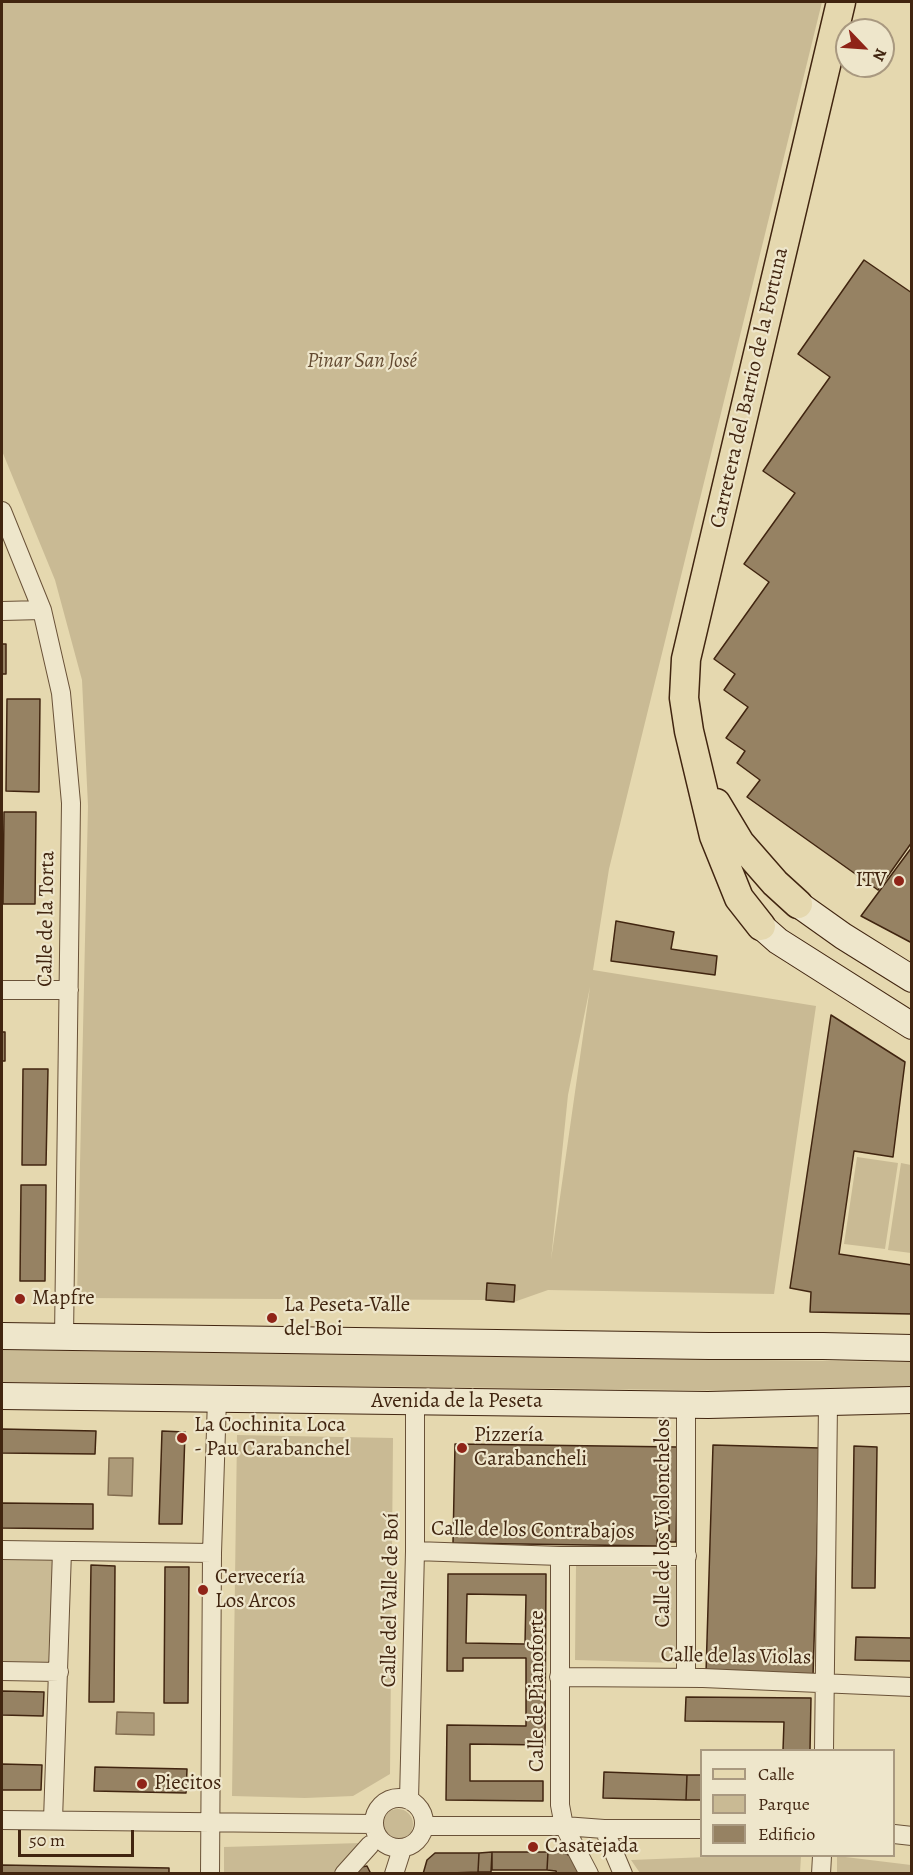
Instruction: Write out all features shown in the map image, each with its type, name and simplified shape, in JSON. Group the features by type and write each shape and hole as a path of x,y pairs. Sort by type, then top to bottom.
{"main road":[{"name":"Carretera del Barrio de la Fortuna","path":"761,926 740,898 714,836 688,731 684,698 686,659 841,2"},
{"name":"Carretera del Barrio de la Fortuna","path":"699,776 740,843 775,883 798,904"},
{"name":"Carretera del Barrio de la Fortuna","path":"761,926 756,901 762,893 773,891 798,904"}],"street":[{"name":"Calle de la Torta","path":"2,512 42,610 61,693 71,803 64,1337"},
{"path":"2,612 42,610"},
{"name":"Carretera del Barrio de la Fortuna","path":"798,904 843,936 912,979"},
{"name":"Carretera del Barrio de la Fortuna","path":"761,926 778,941 912,1026"},
{"path":"2,990 69,990"},
{"path":"2,1336 912,1348"},
{"name":"Avenida de la Peseta","path":"2,1396 686,1405 912,1400"},
{"path":"210,1874 212,1553 217,1399"},
{"name":"Calle del Valle de Boí","path":"410,1800 415,1551 415,1401"},
{"path":"884,1402 912,1409"},
{"path":"824,1749 828,1403"},
{"name":"Calle de los Violonchelos","path":"686,1405 686,1678"},
{"path":"2,1550 212,1553"},
{"path":"53,1820 62,1551"},
{"name":"Calle de los Contrabajos","path":"415,1551 560,1556 687,1556"},
{"name":"Calle de Pianoforte","path":"560,1556 560,1805 564,1826 589,1874"},
{"path":"2,1671 59,1672"},
{"name":"Calle de las Violas","path":"559,1677 686,1678 912,1687"},
{"path":"401,1798 410,1800 421,1811 424,1826 419,1839 409,1847 402,1849 390,1847 380,1841 373,1824 379,1808 385,1802 401,1798"},
{"path":"2,1820 373,1824"},
{"path":"424,1826 700,1829"},
{"path":"604,1829 623,1874"},
{"path":"895,1834 912,1836"},
{"path":"344,1874 370,1845"},
{"path":"394,1874 402,1849"},
{"path":"821,1874 822,1857"}],"green space":[{"name":"Pinar San José","path":"2,2 822,2 609,869 593,970 816,1006 774,1294 548,1290 514,1302 77,1298 88,806 82,680 55,580 2,451","holes":["590,987 551,1260 568,1095"]},
{"path":"857,1157 898,1163 885,1249 844,1244"},
{"path":"901,1163 911,1165 911,1253 888,1250"},
{"path":"2,1350 912,1362 911,1386 847,1392 2,1382"},
{"path":"237,1435 393,1438 390,1774 353,1796 305,1798 232,1796"},
{"path":"2,1550 62,1551 59,1672 2,1671"},
{"path":"576,1566 678,1567 676,1663 575,1660"},
{"path":"398,1809 404,1810 412,1818 412,1830 404,1838 398,1839 392,1838 384,1830 383,1824 384,1818 392,1810"},
{"path":"361,1843 334,1874 224,1873 224,1847"},
{"path":"801,1857 800,1873 640,1873 631,1860"},
{"path":"837,1857 911,1865 911,1873 837,1873"}],"shaded area":[{"path":"109,1458 133,1458 132,1496 108,1495"},
{"path":"117,1712 154,1713 154,1735 116,1734"}],"building":[{"path":"864,260 912,293 912,842 878,890 747,797 760,780 737,763 745,751 726,738 748,707 724,690 735,674 714,659 769,582 744,564 795,493 763,471 830,377 798,354"},
{"path":"2,644 6,644 6,674 2,674"},
{"path":"7,699 40,699 39,792 6,791"},
{"path":"4,812 36,812 35,904 3,904"},
{"name":"ITV","path":"912,847 912,943 861,916"},
{"path":"616,921 674,932 671,949 717,956 715,975 611,961"},
{"path":"831,1015 905,1062 893,1157 854,1151 839,1254 912,1265 912,1314 810,1312 811,1292 790,1288"},
{"path":"2,1032 5,1032 5,1061 2,1061"},
{"path":"23,1069 48,1069 46,1165 22,1165"},
{"path":"21,1185 46,1185 45,1281 20,1281"},
{"path":"487,1283 515,1285 514,1302 486,1300"},
{"path":"2,1429 96,1431 95,1454 2,1453"},
{"path":"162,1431 185,1432 182,1524 159,1524"},
{"path":"455,1444 678,1447 676,1542 669,1542 669,1513 658,1513 657,1546 453,1543"},
{"path":"713,1445 820,1448 813,1676 706,1673"},
{"path":"854,1446 877,1447 875,1588 852,1588"},
{"path":"2,1503 93,1504 93,1529 2,1528"},
{"path":"91,1565 115,1566 114,1702 89,1702"},
{"path":"165,1567 189,1567 188,1703 164,1703"},
{"path":"448,1574 546,1574 545,1745 470,1744 470,1781 543,1781 543,1801 446,1800 447,1725 526,1726 526,1658 463,1658 463,1671 447,1671","holes":["467,1594 526,1595 525,1644 466,1643"]},
{"path":"856,1637 912,1638 912,1661 855,1660"},
{"path":"2,1691 44,1692 43,1716 2,1715"},
{"path":"686,1697 811,1698 810,1749 783,1749 784,1722 685,1721"},
{"path":"2,1764 42,1765 41,1790 2,1790"},
{"path":"95,1767 187,1769 186,1793 94,1791"},
{"path":"604,1772 687,1775 686,1800 603,1798"},
{"path":"687,1775 700,1775 700,1800 686,1800"},
{"path":"492,1852 491,1872 478,1872 479,1853"},
{"path":"492,1852 548,1852 547,1870 492,1870"},
{"path":"548,1852 562,1852 573,1857 580,1874 557,1874 556,1871 547,1870"},
{"path":"435,1853 479,1853 478,1872 423,1874 427,1860"},
{"path":"2,1865 169,1868 169,1874 2,1874"},
{"path":"367,1866 371,1874 356,1874 361,1867"}],"place":[{"name":"ITV","path":"899,881"},
{"name":"Mapfre","path":"20,1299"},
{"name":"La Peseta-Valle del Boi","path":"272,1318"},
{"name":"La Cochinita Loca - Pau Carabanchel","path":"182,1438"},
{"name":"Pizzería Carabancheli","path":"462,1448"},
{"name":"Cervecería Los Arcos","path":"203,1590"},
{"name":"Piecitos","path":"142,1784"},
{"name":"Casatejada","path":"533,1847"}]}
